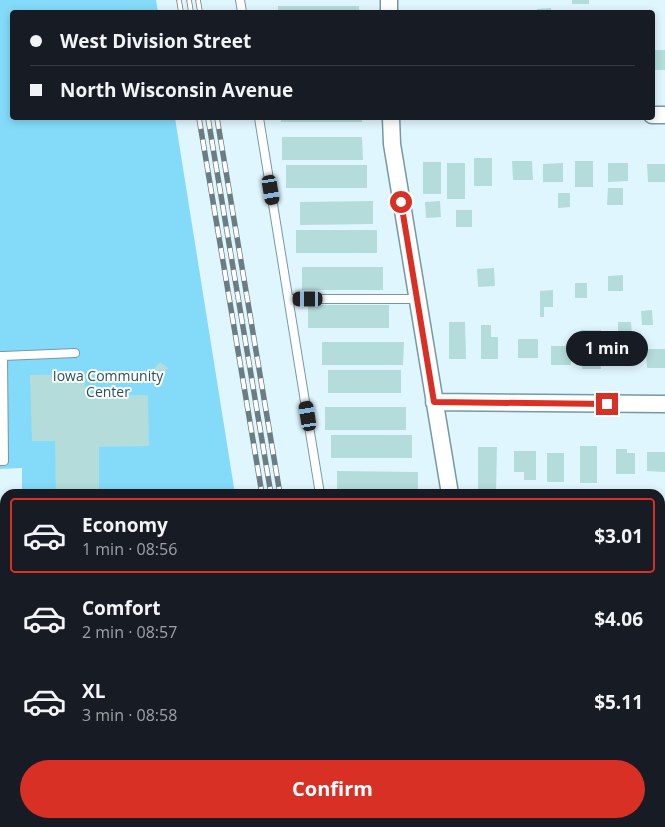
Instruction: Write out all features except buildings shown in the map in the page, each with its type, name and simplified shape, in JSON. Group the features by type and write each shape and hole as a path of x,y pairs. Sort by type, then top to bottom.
{"street":[{"path":"391,120 392,144 449,489"},
{"path":"434,402 665,404"}],"lane":[{"path":"259,120 319,489"},
{"path":"288,299 417,300"},
{"path":"2,461 1,356 75,354"}],"green space":[{"name":"Iowa Community Center","path":"0,0 156,0 158,10 10,10 10,120 175,120 234,489 22,489 22,468 0,469"}],"railway":[{"path":"179,0 181,10"},
{"path":"189,0 191,10"},
{"path":"198,0 200,10"},
{"path":"199,120 261,489"},
{"path":"208,120 270,489"},
{"path":"217,120 279,489"}],"route":[{"path":"401,202 434,402 607,404"}]}
